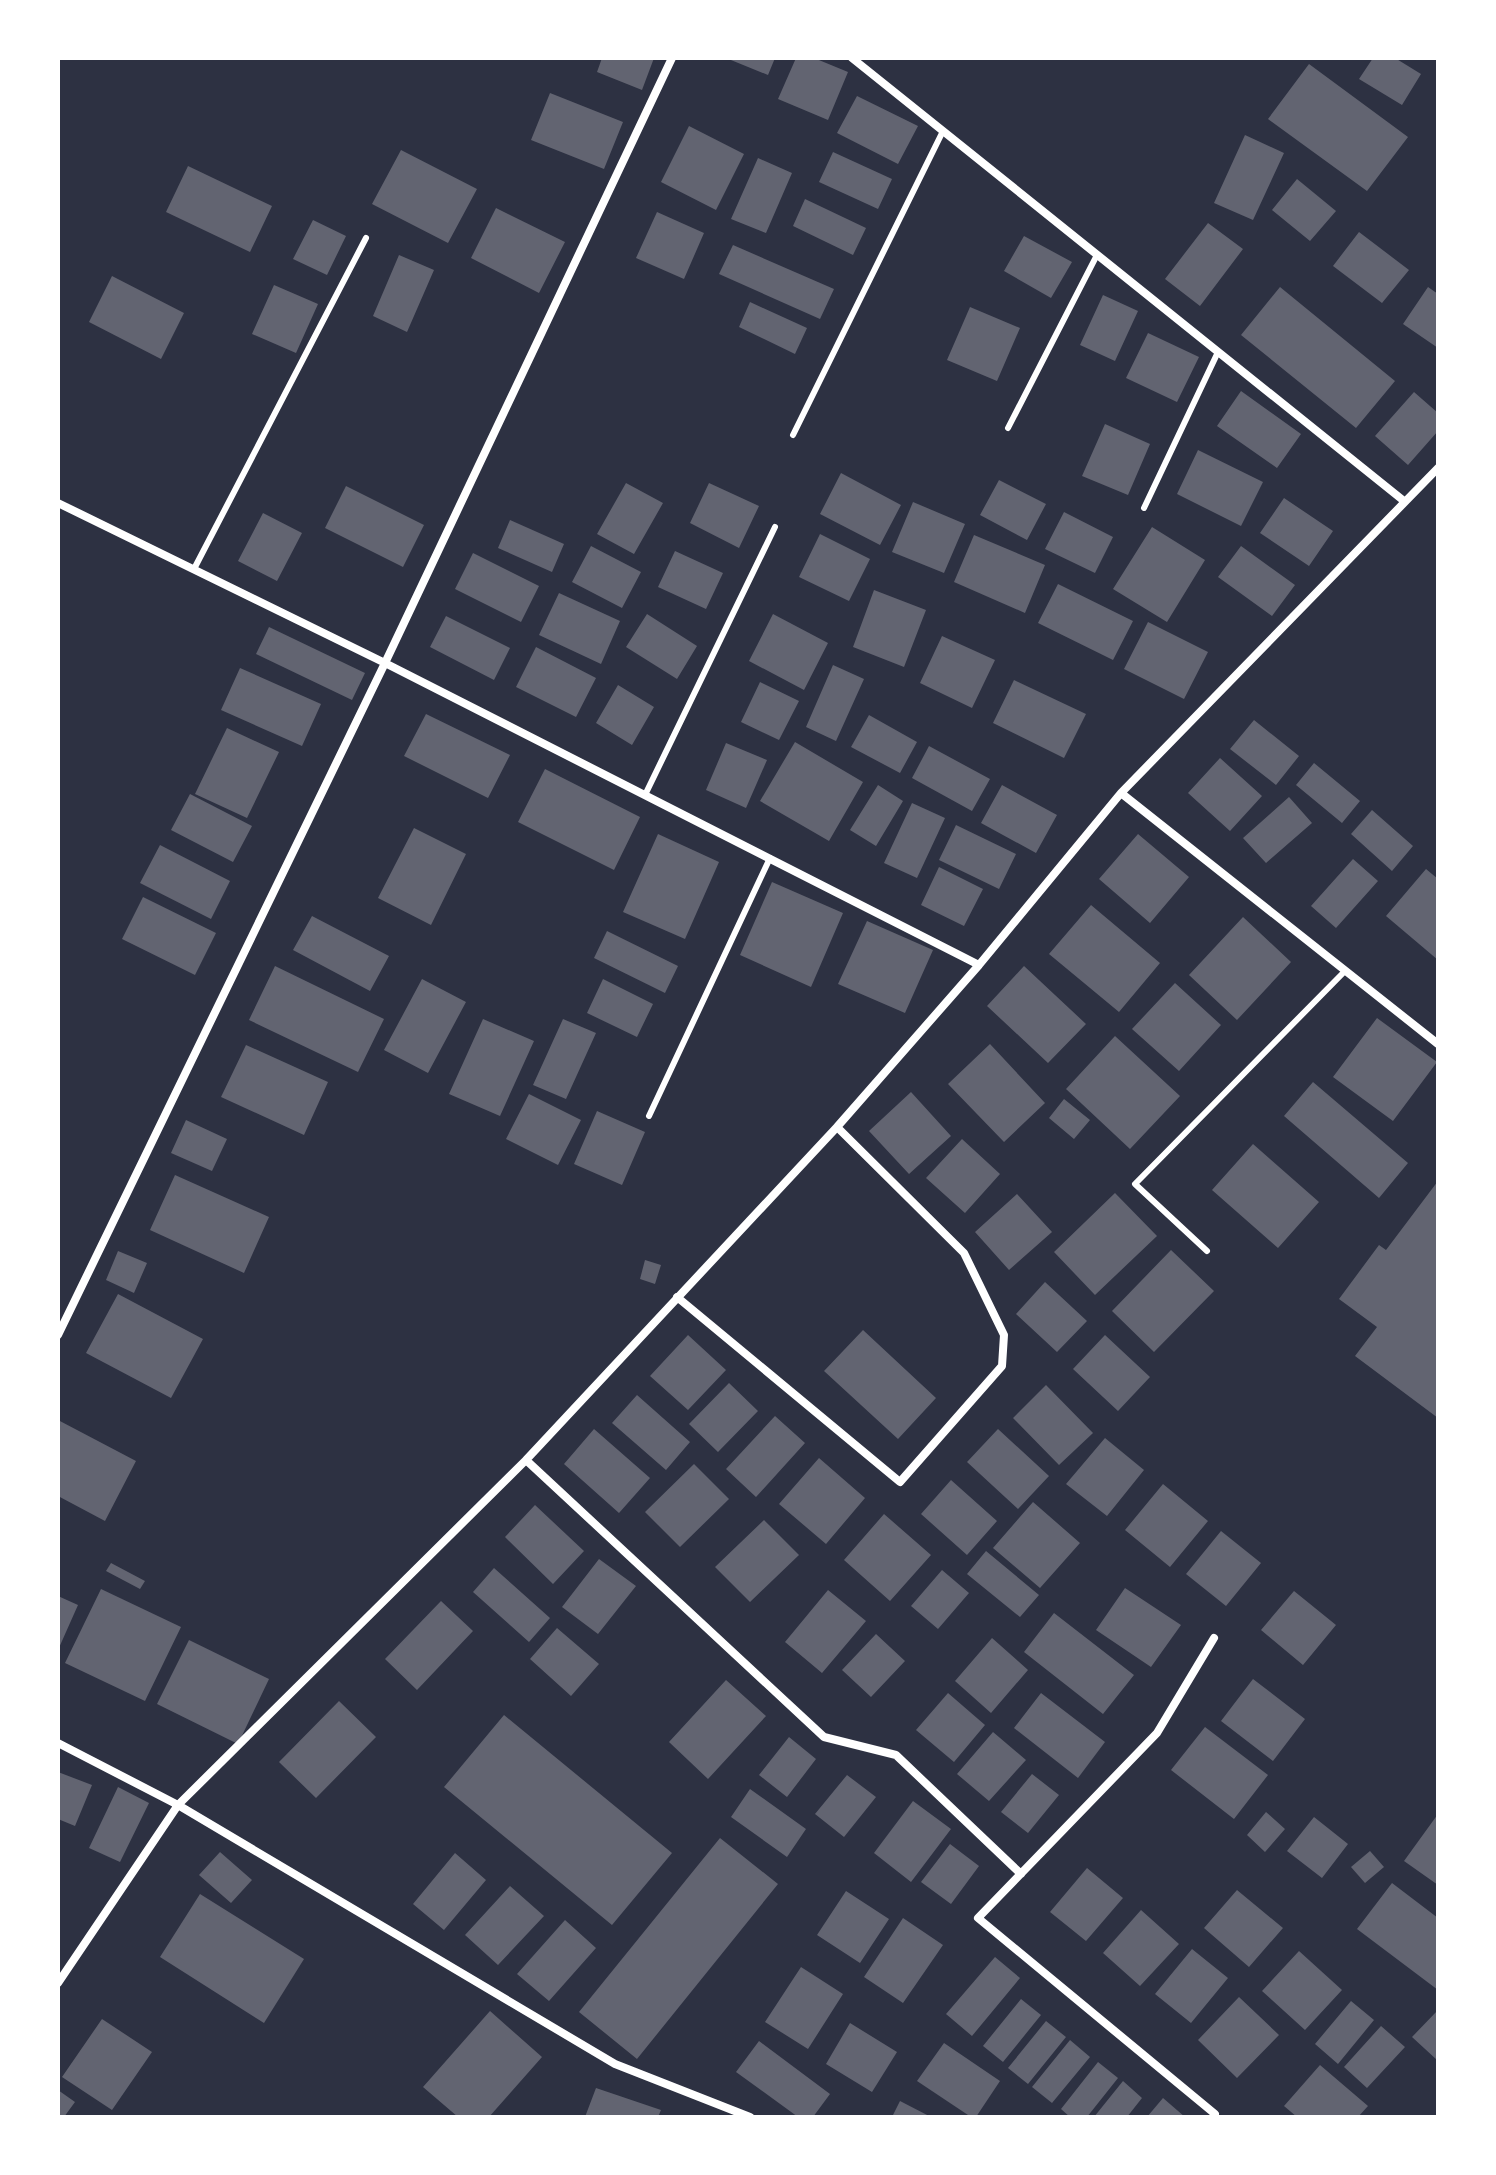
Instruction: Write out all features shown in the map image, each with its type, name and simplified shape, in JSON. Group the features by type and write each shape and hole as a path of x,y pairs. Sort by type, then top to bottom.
{"street":[{"path":"58,1335 385,663 672,58"},
{"path":"852,58 1404,501"},
{"path":"58,1983 178,1805 526,1460 837,1127 979,965 1121,793 1404,501 1436,474"},
{"path":"58,503 385,663 979,965"},
{"path":"1121,793 1438,1044"},
{"path":"677,1297 900,1482 1002,1366 1004,1335 964,1253 837,1127"},
{"path":"526,1460 824,1737 896,1755 1021,1874"},
{"path":"1213,2117 1215,2114 978,1918 1157,1733 1214,1638"},
{"path":"58,1743 178,1805 615,2064 750,2117"}],"lane":[{"path":"793,435 943,131"},
{"path":"194,569 366,238"},
{"path":"1008,428 1097,255"},
{"path":"1144,508 1218,352"},
{"path":"645,795 775,527"},
{"path":"649,1116 770,858"},
{"path":"1207,1251 1135,1184 1345,971"}],"building":[{"path":"602,58 654,58 642,90 597,72"},
{"path":"726,58 775,58 768,75"},
{"path":"796,58 814,58 848,72 828,120 778,99"},
{"path":"1373,58 1395,58 1421,74 1402,105 1359,79"},
{"path":"1309,64 1408,137 1367,191 1268,119"},
{"path":"550,93 623,122 604,169 531,140"},
{"path":"857,96 918,126 898,164 837,133"},
{"path":"689,126 744,154 716,210 661,182"},
{"path":"1245,135 1284,153 1253,220 1214,203"},
{"path":"401,150 477,189 448,243 372,204"},
{"path":"833,152 892,179 878,209 819,182"},
{"path":"758,158 792,173 766,233 731,219"},
{"path":"188,166 272,206 250,252 166,212"},
{"path":"1297,179 1336,211 1310,241 1272,210"},
{"path":"805,199 866,228 853,255 793,226"},
{"path":"496,208 565,242 539,293 471,258"},
{"path":"657,212 704,233 684,279 636,258"},
{"path":"313,220 346,236 327,275 293,259"},
{"path":"1208,223 1243,249 1200,306 1165,279"},
{"path":"1359,232 1409,270 1382,303 1333,266"},
{"path":"1024,236 1072,262 1051,298 1004,271"},
{"path":"733,245 834,289 820,319 719,274"},
{"path":"399,255 434,270 407,332 373,316"},
{"path":"112,276 184,313 161,359 89,322"},
{"path":"274,285 318,304 296,353 252,334"},
{"path":"1280,287 1395,381 1356,428 1241,335"},
{"path":"1428,287 1438,294 1438,348 1403,324"},
{"path":"1103,295 1138,311 1115,361 1080,345"},
{"path":"750,302 807,328 795,354 739,327"},
{"path":"970,307 1020,328 997,381 947,360"},
{"path":"1148,333 1199,357 1177,402 1126,378"},
{"path":"1241,391 1301,434 1277,468 1217,426"},
{"path":"1414,392 1438,413 1438,431 1408,465 1375,436"},
{"path":"1105,424 1150,444 1128,495 1082,476"},
{"path":"1198,450 1263,482 1241,526 1177,494"},
{"path":"841,473 901,505 880,545 820,514"},
{"path":"999,480 1046,504 1027,540 980,515"},
{"path":"626,483 663,503 634,554 597,534"},
{"path":"709,483 759,506 739,548 690,523"},
{"path":"346,486 424,525 403,567 325,528"},
{"path":"1284,498 1333,531 1309,566 1260,533"},
{"path":"913,502 965,524 944,573 892,552"},
{"path":"1064,512 1113,537 1095,573 1045,549"},
{"path":"263,513 302,533 277,581 238,561"},
{"path":"510,520 564,544 552,572 498,548"},
{"path":"1152,527 1205,560 1167,622 1113,589"},
{"path":"820,534 870,559 849,601 799,577"},
{"path":"974,535 1045,565 1025,613 954,582"},
{"path":"591,546 641,572 622,608 572,582"},
{"path":"1241,546 1295,585 1272,616 1218,577"},
{"path":"675,551 723,573 706,609 658,587"},
{"path":"473,553 539,586 521,622 455,589"},
{"path":"1058,584 1133,621 1113,660 1038,623"},
{"path":"874,590 926,610 904,667 853,647"},
{"path":"559,593 620,621 601,664 539,635"},
{"path":"647,614 697,646 677,679 626,647"},
{"path":"773,614 828,643 804,690 749,661"},
{"path":"446,616 510,648 494,680 430,647"},
{"path":"1148,622 1208,652 1184,699 1124,669"},
{"path":"269,627 365,673 352,700 256,654"},
{"path":"942,636 995,660 972,708 920,683"},
{"path":"536,647 596,678 576,717 516,687"},
{"path":"833,665 864,679 836,741 806,727"},
{"path":"240,668 321,704 302,746 221,710"},
{"path":"1014,680 1086,714 1064,758 993,723"},
{"path":"760,682 799,701 779,740 741,722"},
{"path":"618,685 654,707 632,745 596,723"},
{"path":"426,714 510,755 488,798 404,756"},
{"path":"869,715 917,742 900,773 851,747"},
{"path":"1254,720 1299,756 1276,785 1230,749"},
{"path":"227,728 279,752 247,818 195,794"},
{"path":"795,742 863,782 829,841 760,801"},
{"path":"726,743 767,760 746,808 706,790"},
{"path":"929,746 990,779 972,811 912,778"},
{"path":"1220,758 1262,796 1230,831 1188,793"},
{"path":"1314,763 1360,801 1342,823 1296,785"},
{"path":"545,769 640,817 614,870 518,822"},
{"path":"878,785 903,801 876,846 850,830"},
{"path":"1002,785 1057,815 1036,853 981,823"},
{"path":"190,794 252,826 233,862 171,830"},
{"path":"1289,797 1312,823 1266,863 1243,838"},
{"path":"912,803 945,818 917,878 884,863"},
{"path":"1372,810 1413,846 1392,871 1351,834"},
{"path":"956,825 1016,854 999,889 939,860"},
{"path":"414,828 466,854 431,925 378,898"},
{"path":"658,834 719,862 685,939 623,912"},
{"path":"1138,834 1189,877 1150,923 1099,879"},
{"path":"160,845 230,881 211,919 140,883"},
{"path":"1353,859 1378,881 1336,928 1311,906"},
{"path":"939,867 983,889 964,926 921,905"},
{"path":"1426,869 1438,879 1438,960 1386,916"},
{"path":"772,882 843,913 811,987 740,955"},
{"path":"143,897 216,933 195,975 122,939"},
{"path":"1091,905 1160,963 1119,1012 1049,954"},
{"path":"312,916 389,956 370,991 293,950"},
{"path":"1243,917 1291,962 1237,1020 1189,975"},
{"path":"867,921 933,950 905,1013 838,984"},
{"path":"607,931 678,966 665,993 594,958"},
{"path":"275,966 384,1019 358,1072 249,1020"},
{"path":"1024,966 1086,1024 1048,1063 987,1006"},
{"path":"422,979 466,1002 428,1073 384,1050"},
{"path":"603,979 653,1004 637,1037 587,1013"},
{"path":"1175,983 1221,1025 1179,1071 1132,1029"},
{"path":"1377,1018 1437,1062 1393,1121 1333,1077"},
{"path":"483,1019 534,1041 500,1116 449,1094"},
{"path":"563,1019 596,1033 566,1099 533,1085"},
{"path":"1115,1036 1180,1096 1130,1149 1066,1089"},
{"path":"990,1044 1045,1103 1004,1142 948,1084"},
{"path":"246,1045 328,1082 304,1135 221,1097"},
{"path":"1313,1082 1408,1163 1379,1198 1284,1116"},
{"path":"911,1092 951,1136 909,1174 869,1131"},
{"path":"529,1094 581,1120 558,1165 506,1139"},
{"path":"1064,1099 1090,1120 1074,1139 1049,1118"},
{"path":"597,1111 645,1132 622,1185 574,1164"},
{"path":"186,1120 227,1139 212,1171 171,1153"},
{"path":"962,1139 1000,1174 965,1213 926,1178"},
{"path":"1253,1144 1319,1202 1278,1248 1212,1190"},
{"path":"175,1175 269,1217 244,1273 150,1230"},
{"path":"1438,1181 1438,1418 1355,1356 1377,1327 1339,1299 1379,1245 1386,1250"},
{"path":"1115,1193 1157,1236 1095,1295 1054,1252"},
{"path":"1017,1194 1052,1232 1009,1270 975,1232"},
{"path":"1171,1250 1214,1291 1154,1352 1112,1311"},
{"path":"118,1251 147,1263 134,1293 106,1280"},
{"path":"645,1260 661,1265 655,1284 640,1279"},
{"path":"1045,1282 1087,1321 1057,1352 1016,1314"},
{"path":"118,1294 203,1339 171,1398 86,1353"},
{"path":"863,1330 936,1398 898,1439 824,1371"},
{"path":"688,1335 726,1370 688,1410 650,1376"},
{"path":"1105,1335 1150,1377 1118,1411 1073,1369"},
{"path":"729,1383 758,1411 718,1452 689,1424"},
{"path":"1046,1385 1093,1433 1059,1465 1013,1418"},
{"path":"637,1395 690,1442 666,1470 612,1423"},
{"path":"775,1416 805,1443 756,1497 726,1469"},
{"path":"58,1420 136,1461 105,1521 58,1496"},
{"path":"594,1429 650,1478 619,1513 564,1464"},
{"path":"998,1429 1049,1476 1018,1509 967,1462"},
{"path":"1105,1438 1144,1470 1107,1516 1066,1484"},
{"path":"819,1458 865,1498 826,1544 779,1504"},
{"path":"694,1464 729,1499 680,1547 645,1512"},
{"path":"951,1480 997,1521 967,1555 921,1514"},
{"path":"1163,1484 1208,1521 1170,1567 1125,1530"},
{"path":"1033,1502 1080,1543 1040,1588 993,1548"},
{"path":"535,1505 584,1551 553,1584 505,1537"},
{"path":"884,1514 931,1555 890,1601 844,1560"},
{"path":"764,1520 799,1555 750,1602 715,1567"},
{"path":"1221,1531 1261,1563 1226,1606 1186,1574"},
{"path":"986,1551 1039,1595 1020,1617 967,1574"},
{"path":"599,1559 636,1586 598,1634 562,1607"},
{"path":"111,1563 145,1581 140,1589 106,1571"},
{"path":"494,1568 550,1618 529,1642 473,1592"},
{"path":"942,1570 969,1593 938,1629 911,1606"},
{"path":"1125,1588 1181,1625 1151,1667 1096,1630"},
{"path":"101,1589 181,1627 145,1701 65,1663"},
{"path":"828,1590 866,1621 822,1673 785,1642"},
{"path":"1294,1591 1336,1625 1303,1665 1261,1630"},
{"path":"58,1596 78,1605 58,1650"},
{"path":"441,1601 473,1631 417,1690 385,1659"},
{"path":"1054,1613 1134,1675 1103,1714 1024,1652"},
{"path":"557,1628 599,1664 571,1696 530,1659"},
{"path":"876,1634 905,1661 871,1697 842,1670"},
{"path":"992,1638 1028,1670 991,1713 955,1681"},
{"path":"189,1640 269,1679 238,1744 157,1704"},
{"path":"1253,1679 1305,1719 1273,1761 1221,1721"},
{"path":"726,1680 766,1716 708,1779 669,1742"},
{"path":"948,1693 985,1725 954,1762 916,1730"},
{"path":"1041,1693 1105,1742 1078,1778 1014,1728"},
{"path":"339,1701 376,1737 316,1798 279,1762"},
{"path":"504,1715 672,1853 612,1925 444,1787"},
{"path":"1205,1727 1268,1775 1234,1819 1171,1770"},
{"path":"993,1732 1026,1760 989,1801 957,1774"},
{"path":"789,1737 816,1759 787,1797 759,1775"},
{"path":"58,1772 92,1785 75,1826 58,1819"},
{"path":"1032,1774 1059,1795 1028,1833 1001,1812"},
{"path":"847,1775 876,1797 844,1837 815,1814"},
{"path":"118,1787 149,1803 120,1862 89,1848"},
{"path":"750,1789 806,1829 787,1857 731,1817"},
{"path":"913,1801 951,1829 911,1882 874,1853"},
{"path":"1266,1812 1285,1829 1265,1852 1247,1835"},
{"path":"1438,1814 1438,1885 1404,1861"},
{"path":"1314,1817 1348,1844 1322,1878 1287,1851"},
{"path":"720,1838 778,1884 637,2059 579,2012"},
{"path":"950,1844 979,1866 951,1904 921,1882"},
{"path":"1370,1851 1384,1867 1365,1883 1351,1867"},
{"path":"220,1852 252,1880 231,1903 199,1875"},
{"path":"455,1853 486,1880 444,1930 413,1904"},
{"path":"1087,1868 1123,1898 1086,1941 1050,1912"},
{"path":"1392,1883 1438,1918 1438,1990 1357,1929"},
{"path":"510,1886 544,1916 498,1965 465,1935"},
{"path":"1237,1890 1283,1928 1249,1967 1204,1928"},
{"path":"846,1891 889,1919 860,1963 817,1935"},
{"path":"200,1894 304,1959 264,2023 160,1957"},
{"path":"1141,1910 1179,1944 1140,1986 1103,1953"},
{"path":"903,1918 943,1945 903,2003 864,1977"},
{"path":"565,1920 596,1948 549,2001 517,1974"},
{"path":"1192,1949 1228,1978 1191,2023 1155,1994"},
{"path":"1299,1951 1342,1990 1305,2030 1262,1991"},
{"path":"995,1957 1020,1978 972,2036 946,2014"},
{"path":"801,1967 843,1994 808,2049 765,2022"},
{"path":"1239,1997 1279,2035 1237,2078 1198,2040"},
{"path":"1021,1999 1041,2015 1003,2062 983,2046"},
{"path":"1351,2001 1374,2020 1338,2064 1315,2044"},
{"path":"1438,2010 1438,2058 1437,2060 1412,2037"},
{"path":"490,2011 542,2057 489,2117 458,2117 423,2087"},
{"path":"102,2019 152,2052 112,2110 62,2077"},
{"path":"1046,2021 1066,2037 1028,2084 1008,2068"},
{"path":"850,2023 897,2052 872,2092 826,2064"},
{"path":"1381,2026 1405,2047 1367,2088 1344,2067"},
{"path":"1070,2040 1090,2057 1052,2103 1032,2087"},
{"path":"759,2041 830,2094 813,2117 798,2117 736,2072"},
{"path":"944,2043 1000,2081 976,2117 971,2117 917,2081"},
{"path":"1098,2062 1118,2078 1087,2117 1070,2117 1061,2109"},
{"path":"1320,2065 1368,2106 1358,2117 1297,2117 1284,2106"},
{"path":"1123,2081 1142,2098 1127,2117 1094,2117"},
{"path":"596,2088 661,2110 658,2117 585,2117"},
{"path":"58,2090 75,2102 64,2117 58,2117"},
{"path":"1163,2098 1185,2117 1147,2117"},
{"path":"900,2101 931,2117 892,2117"}]}
